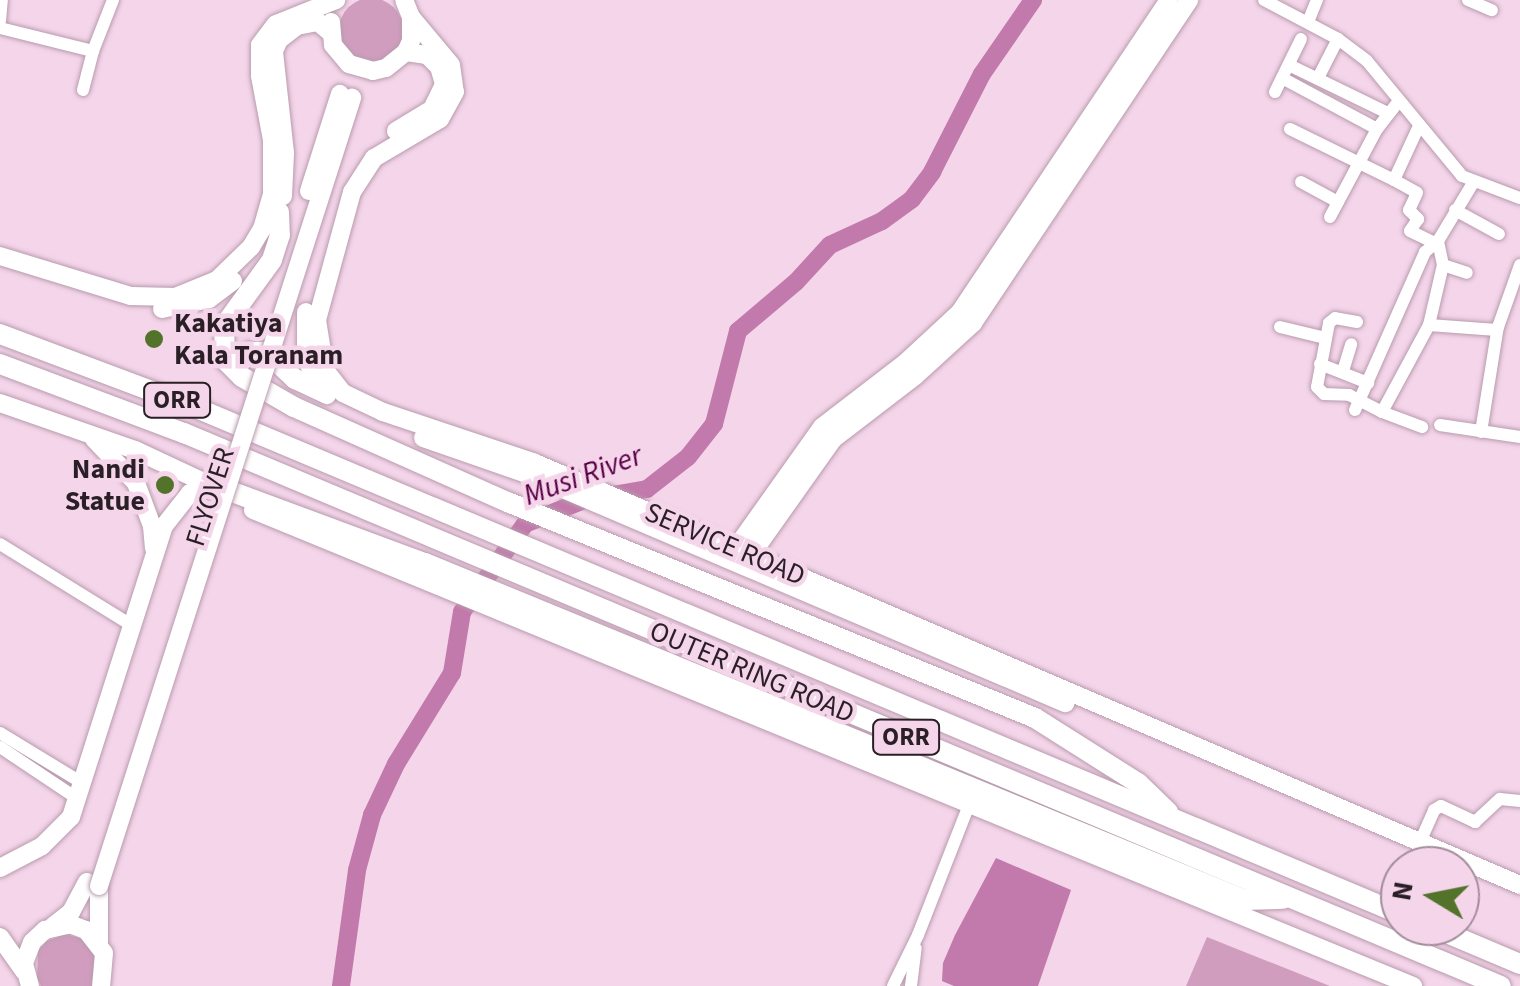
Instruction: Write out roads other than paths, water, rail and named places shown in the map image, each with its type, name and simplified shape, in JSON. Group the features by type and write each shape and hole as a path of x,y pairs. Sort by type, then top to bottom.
{"highway":[{"path":"279,212 280,235 272,260 224,326 221,345 225,360 234,368 294,407 510,503 1035,718 1138,783 1176,820"},
{"name":"OUTER RING ROAD","path":"0,334 194,406 1380,906"},
{"path":"234,368 243,355 266,352 295,379 325,393"},
{"name":"OUTER RING ROAD","path":"0,364 156,421 1501,986"},
{"path":"219,486 423,570 548,614 1244,900 1290,899"},
{"path":"1477,946 1520,964"}],"main road":[{"path":"330,32 339,0"},
{"path":"0,256 131,296 176,298 217,280 251,247 272,193 272,140 260,76 260,45 276,24 339,0"},
{"path":"744,551 822,427 905,363 960,312 1169,0"},
{"path":"744,551 833,439 916,376 973,323 1188,0"},
{"path":"0,265 126,306 168,310 191,306 226,287 256,258 279,212 285,153 274,51 279,40 298,26 318,22 330,32 340,56 349,64 373,71 397,62 406,52 413,30 406,6"},
{"name":"SERVICE ROAD","path":"406,6 451,65 455,92 440,120 374,158 357,180 320,293 317,332 329,379 352,398 694,537 1400,846"},
{"path":"325,393 310,372 304,325 309,292 340,189 363,154 424,115 443,92 442,75 434,61 420,52 406,52"},
{"name":"FLYOVER","path":"32,942 71,912 93,884 346,96 340,56"},
{"name":"FLYOVER","path":"346,96 373,71"},
{"name":"SERVICE ROAD","path":"325,393 378,422 532,469"},
{"path":"0,404 219,486"},
{"path":"90,436 136,482 152,526 152,558"},
{"path":"0,868 60,832 81,792 152,558 178,506 202,487 219,486"},
{"name":"SERVICE ROAD","path":"694,537 744,551 1520,885"},
{"path":"423,570 596,650 1413,986"},
{"path":"1480,881 1520,898"},
{"name":"FLYOVER","path":"93,884 99,942 106,964 101,986"},
{"path":"53,926 70,924 99,942"},
{"path":"0,937 32,942 27,979"},
{"path":"0,937 27,979"}],"street":[{"path":"0,20 2,0"},
{"path":"83,90 113,0"},
{"path":"1308,22 1317,0"},
{"path":"1468,0 1492,10"},
{"path":"1273,2 1338,39 1367,61 1392,108"},
{"path":"0,28 93,51"},
{"path":"1275,92 1301,39"},
{"path":"1318,78 1338,39"},
{"path":"1286,72 1318,78 1392,108 1418,128 1453,169 1474,183 1520,198"},
{"path":"1286,72 1376,129"},
{"path":"1330,217 1376,129 1392,108"},
{"path":"1290,128 1417,193 1409,210 1418,218 1410,231 1435,242 1443,265 1430,325 1382,412"},
{"path":"1394,180 1418,128"},
{"path":"1302,182 1338,202"},
{"path":"1357,405 1435,242 1474,183"},
{"path":"1455,210 1499,234"},
{"path":"1443,265 1467,273"},
{"path":"1498,330 1520,265"},
{"path":"1481,432 1502,306"},
{"path":"1357,322 1332,319 1320,364 1319,391 1422,428"},
{"path":"1430,325 1498,330"},
{"path":"1280,327 1325,338"},
{"path":"1343,372 1351,344"},
{"path":"1320,364 1368,383"},
{"path":"1440,424 1520,438"},
{"path":"0,544 133,626"},
{"path":"0,733 81,792"},
{"path":"0,747 81,792"},
{"path":"1420,842 1436,808 1446,807 1475,822 1500,799 1520,801"},
{"path":"894,986 970,802"},
{"path":"910,986 918,935"}],"waterway":[{"name":"Musi River","path":"341,986 357,870 372,815 396,764 452,673 462,612 525,524 584,500 647,489 688,457 714,424 738,331 796,282 830,245 882,221 912,199 932,172 982,74 1033,0"}],"place":[{"name":"Kakatiya Kala Toranam","path":"154,339"},
{"name":"Nandi Statue","path":"165,485"}]}
